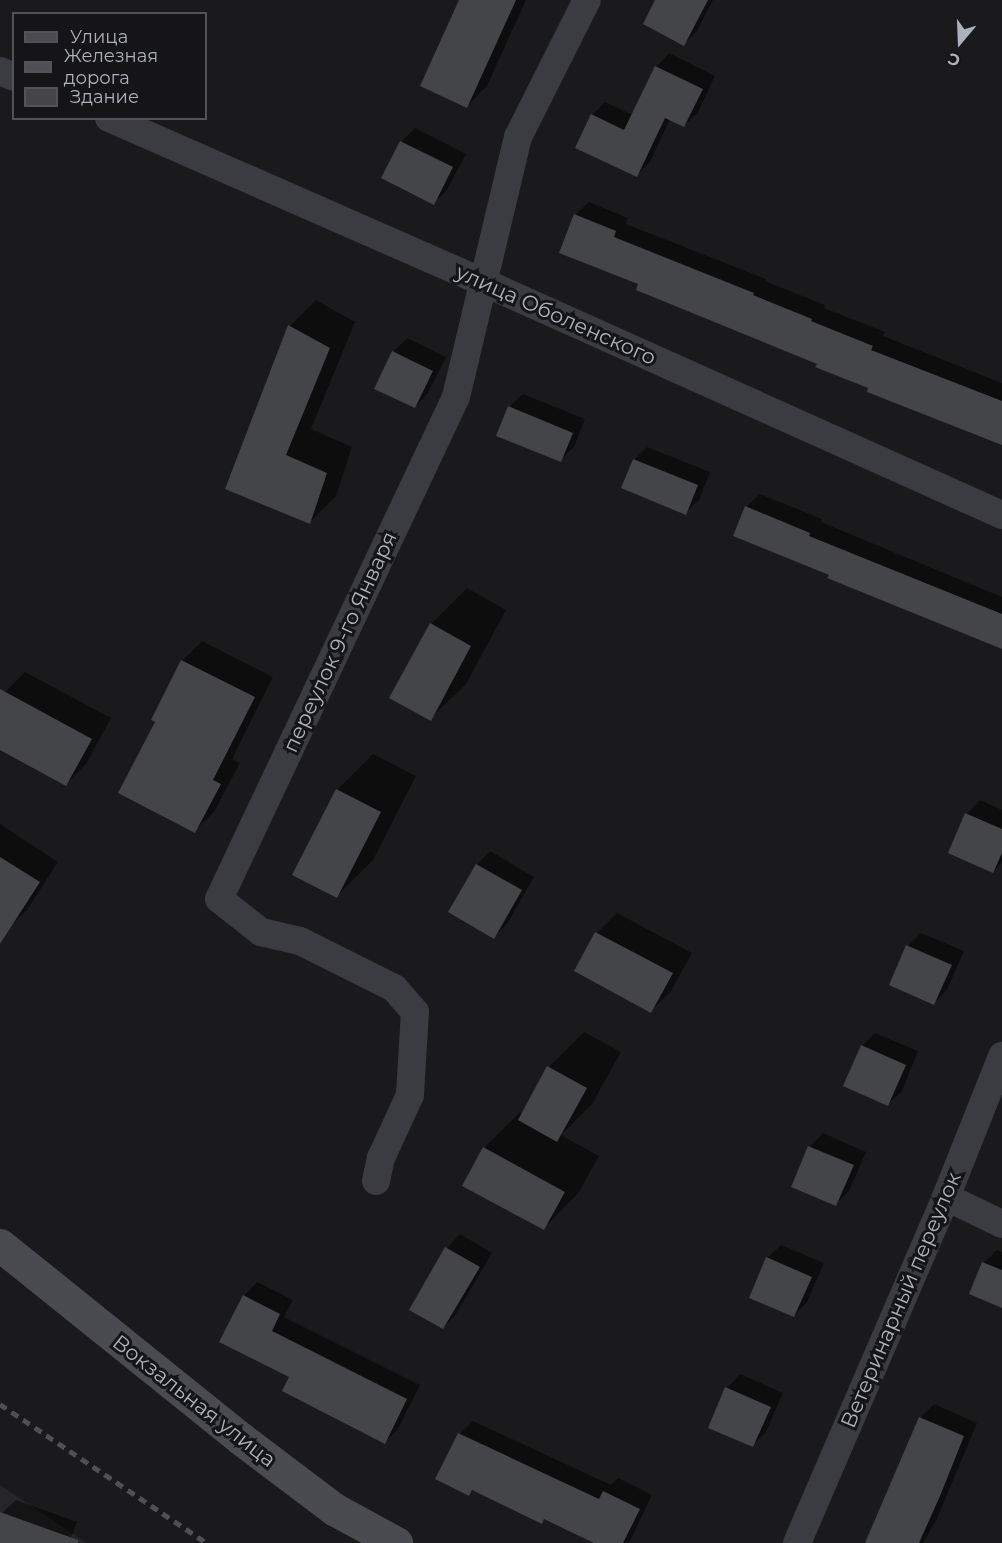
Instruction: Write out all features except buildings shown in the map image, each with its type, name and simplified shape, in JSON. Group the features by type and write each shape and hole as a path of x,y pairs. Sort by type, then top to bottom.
{"main road":[{"name":"Вокзальная улица","path":"0,1245 334,1509 396,1543"}],"street":[{"name":"переулок 9-го Января","path":"376,1181 381,1158 410,1095 415,1012 394,988 300,941 261,932 219,899 456,397 518,137 587,0"},
{"name":"улица Оболенского","path":"114,120 483,282 1002,515"},
{"name":"Ветеринарный переулок","path":"797,1543 946,1197 1002,1056"},
{"path":"946,1197 1002,1224"}],"shaded area":[{"path":"0,1485 87,1543 0,1543"}],"railway":[{"path":"0,1404 207,1543"}]}
